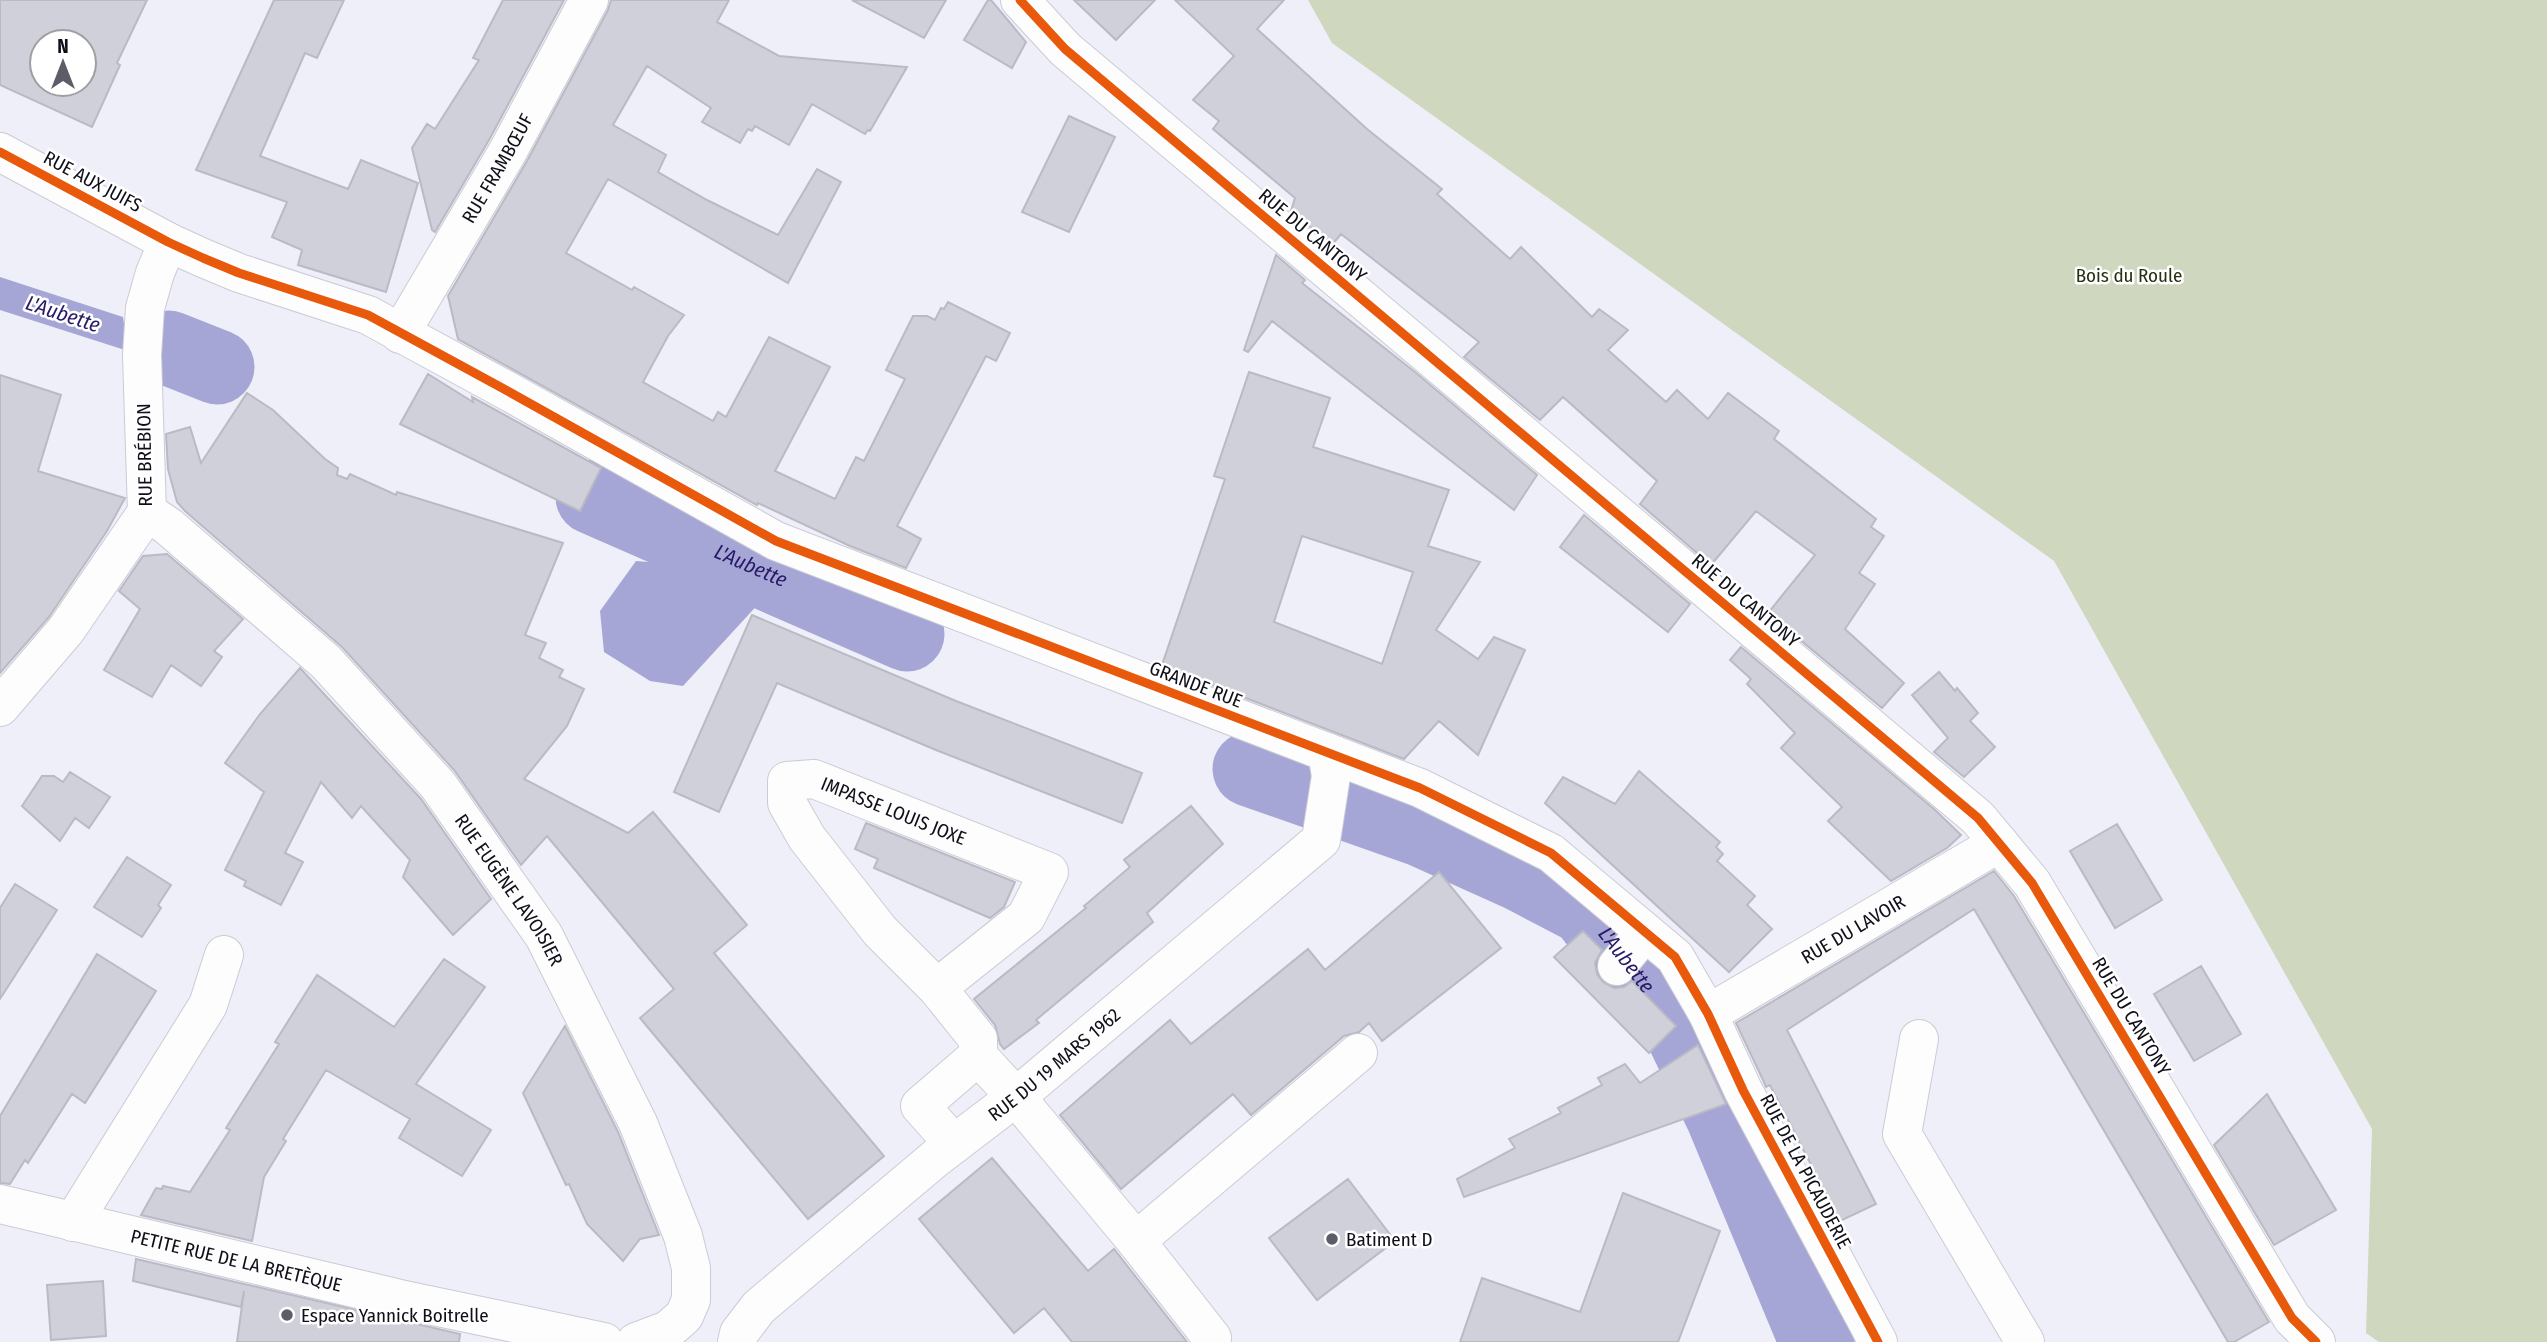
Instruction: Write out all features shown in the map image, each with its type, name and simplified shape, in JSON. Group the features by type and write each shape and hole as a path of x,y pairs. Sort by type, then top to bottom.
{"street":[{"name":"RUE FRAMBŒUF","path":"400,334 508,151 589,0"},
{"name":"RUE DU CANTONY","path":"1020,0 1065,49 1978,818 2032,883 2292,1318 2312,1341"},
{"name":"RUE AUX JUIFS","path":"0,152 168,242 239,273 368,316 400,334"},
{"name":"RUE BRÉBION","path":"0,707 66,630 147,512 143,340 145,308 168,242"},
{"name":"GRANDE RUE","path":"400,334 776,541 1329,764 1420,788 1551,853 1675,957 1708,1014"},
{"name":"RUE EUGÈNE LAVOISIER","path":"147,512 168,526 326,662 438,785 544,936 638,1122 683,1236 691,1268 691,1300 684,1316 668,1330 636,1342"},
{"name":"RUE DU 19 MARS 1962","path":"749,1339 759,1307 954,1144 1016,1097 1321,840 1329,764"},
{"name":"IMPASSE LOUIS JOXE","path":"937,988 1026,917 1049,872 814,779 787,781 787,803 807,838 880,932 937,988 978,1039 978,1056 1016,1097 1136,1241 1212,1338"},
{"name":"RUE DU LAVOIR","path":"1708,1014 1999,843"},
{"path":"1617,966 1645,932"},
{"path":"73,1222 208,1005 224,955"},
{"name":"RUE DE LA PICAUDERIE","path":"1708,1014 1742,1090 1878,1342"},
{"path":"1919,1039 1902,1135 2025,1342"},
{"path":"1136,1241 1358,1053"},
{"path":"954,1144 920,1106 978,1056"},
{"name":"PETITE RUE DE LA BRETÈQUE","path":"0,1204 400,1299 604,1342"}],"green space":[{"name":"Bois du Roule","path":"1308,0 2547,0 2547,1342 2379,1342 2366,1333 2372,1129 2054,561 1332,43"}],"water":[{"path":"0,277 123,317 128,351 0,310"},
{"path":"636,561 674,564 762,600 683,686 650,681 604,652 600,611"}],"building":[{"path":"0,0 147,0 117,63 120,65 92,127 28,98 98,98 98,28 28,28 28,98 0,85"},
{"path":"274,0 344,0 317,58 305,53 260,156 348,189 361,160 418,183 386,292 298,265 302,250 272,237 287,202 196,170"},
{"path":"503,0 564,0 489,140 435,232 432,230 412,148 427,124 435,129 479,60 473,58"},
{"path":"611,0 729,0 717,22 779,56 907,67 870,131 865,134 812,104 789,145 755,126 752,131 748,129 740,143 702,122 711,108 647,66 613,125 666,155 658,172 778,235 817,169 841,182 788,283 608,179 566,253 684,315 668,336 643,382 713,421 718,412 726,417 769,337 830,367 775,471 835,499 856,457 864,461 905,379 886,370 913,316 927,316 935,320 941,308 944,309 948,302 1010,333 996,361 986,356 897,526 921,539 906,568 850,546 758,503 757,505 458,339 448,296 527,161"},
{"path":"852,0 946,0 924,38"},
{"path":"988,0 991,0 1026,42 1012,68 964,40"},
{"path":"1074,0 1155,0 1116,40"},
{"path":"1175,0 1284,0 1257,29 1367,129 1442,189 1437,194 1510,259 1521,247 1592,317 1599,309 1628,330 1608,350 1666,402 1677,390 1708,419 1728,393 1779,431 1774,439 1876,519 1871,527 1884,536 1859,573 1875,584 1845,629 1904,683 1882,708 1768,613 1815,555 1756,511 1711,565 1640,504 1657,481 1563,397 1540,420 1464,357 1479,342 1341,234 1332,245 1291,211 1295,198 1213,129 1219,121 1193,100 1234,56"},
{"path":"1069,116 1115,137 1069,232 1022,212"},
{"path":"1276,255 1305,280 1302,283 1415,372 1537,475 1514,510 1272,321 1248,352 1244,350"},
{"path":"1249,372 1330,398 1313,447 1449,490 1428,546 1480,562 1436,630 1478,659 1494,637 1525,650 1478,755 1439,721 1404,759 1165,667 1163,662 1225,479 1214,476","holes":["1302,536 1413,572 1382,664 1274,622"]},
{"path":"428,374 473,402 472,397 601,468 580,511 400,424"},
{"path":"0,375 61,395 38,471 125,498 107,531 49,617 0,673"},
{"path":"247,393 273,410 338,468 337,475 347,479 350,474 396,495 397,492 563,543 525,635 546,643 539,658 563,670 559,677 584,689 567,726 524,779 628,833 653,812 747,925 714,953 884,1156 808,1219 640,1018 674,989 547,836 521,865 454,770 342,647 177,502 168,469 166,434 190,427 201,463"},
{"path":"1584,515 1690,604 1668,632 1560,547"},
{"path":"167,554 243,619 214,651 222,657 201,686 171,665 152,697 104,670 140,609 119,591 143,556"},
{"path":"752,615 956,701 1142,773 1122,823 936,750 777,683 719,812 674,792"},
{"path":"1741,647 1934,809 1961,835 1947,848 1891,881 1828,821 1842,807 1781,748 1795,733 1747,684 1751,679 1730,660"},
{"path":"300,668 421,799 491,899 453,935 403,877 410,860 361,806 352,818 321,782 285,853 303,862 281,905 244,886 246,881 225,870 264,792 225,763 260,714"},
{"path":"1939,672 1978,713 1970,721 1995,747 1964,777 1934,752 1948,738 1912,695"},
{"path":"1639,771 1720,842 1716,847 1723,854 1717,861 1755,896 1747,905 1772,929 1729,972 1545,803 1563,777 1615,804"},
{"path":"70,772 110,797 89,828 75,818 60,841 22,806 42,776 54,776 63,782"},
{"path":"1191,806 1223,844 1147,913 1153,922 1036,1020 1039,1023 1004,1049 995,1025 974,999 1086,908 1084,906 1130,867 1124,860"},
{"path":"866,823 1015,882 1004,907 990,918 874,868 878,859 855,849"},
{"path":"2117,824 2162,900 2115,928 2070,851"},
{"path":"127,857 171,885 158,905 161,908 142,937 94,907"},
{"path":"1994,871 2014,896 2269,1322 2234,1342 2228,1342 1974,909 1787,1030 1876,1204 1840,1221 1770,1085 1766,1087 1736,1023"},
{"path":"1439,872 1501,948 1382,1041 1369,1023 1359,1032 1344,1036 1251,1115 1233,1094 1121,1189 1060,1115 1170,1020 1191,1044 1308,949 1325,970"},
{"path":"15,884 57,910 0,999 0,908"},
{"path":"1583,931 1602,950 1595,963 1597,974 1603,982 1614,988 1624,987 1632,981 1676,1026 1649,1053 1554,957"},
{"path":"97,954 156,991 85,1103 72,1094 28,1163 25,1160 10,1184 0,1183 0,1116"},
{"path":"444,959 485,987 416,1084 491,1130 462,1176 399,1138 410,1119 326,1070 283,1139 286,1141 264,1177 252,1241 141,1215 156,1188 162,1189 163,1186 190,1192 230,1130 226,1128 279,1044 275,1042 317,975 394,1027"},
{"path":"2201,966 2241,1034 2194,1061 2154,994"},
{"path":"565,1026 618,1132 659,1235 640,1239 623,1261 587,1224 523,1093"},
{"path":"1698,1045 1726,1104 1464,1197 1457,1179 1515,1148 1509,1139 1561,1113 1558,1108 1602,1085 1598,1078 1625,1064 1640,1083"},
{"path":"2267,1094 2336,1210 2274,1245 2214,1145"},
{"path":"992,1158 1088,1271 1114,1249 1187,1342 1072,1342 1044,1308 1014,1333 919,1219"},
{"name":"Batiment D","path":"1348,1179 1395,1241 1317,1300 1269,1238"},
{"path":"1623,1193 1720,1231 1678,1342 1460,1342 1482,1278 1580,1312"},
{"path":"136,1259 460,1334 459,1342 237,1342 244,1291 241,1307 133,1281"},
{"path":"103,1281 106,1336 51,1340 47,1285"}],"waterway":[{"name":"L'Aubette","path":"169,348 217,367"},
{"name":"L'Aubette","path":"593,497 907,634"},
{"name":"L'Aubette","path":"1250,769 1421,829 1521,874 1586,908 1683,1033 1723,1116 1817,1342"}],"cycle path":[{"path":"1020,0 1065,49 1978,818 2032,883 2292,1318 2316,1342"},
{"path":"0,152 203,258 239,273 368,315 776,541 1420,788 1551,853 1675,957 1708,1014 1743,1090 1878,1342"}],"place":[{"name":"Batiment D","path":"1332,1239"},
{"name":"Espace Yannick Boitrelle","path":"287,1315"}]}
